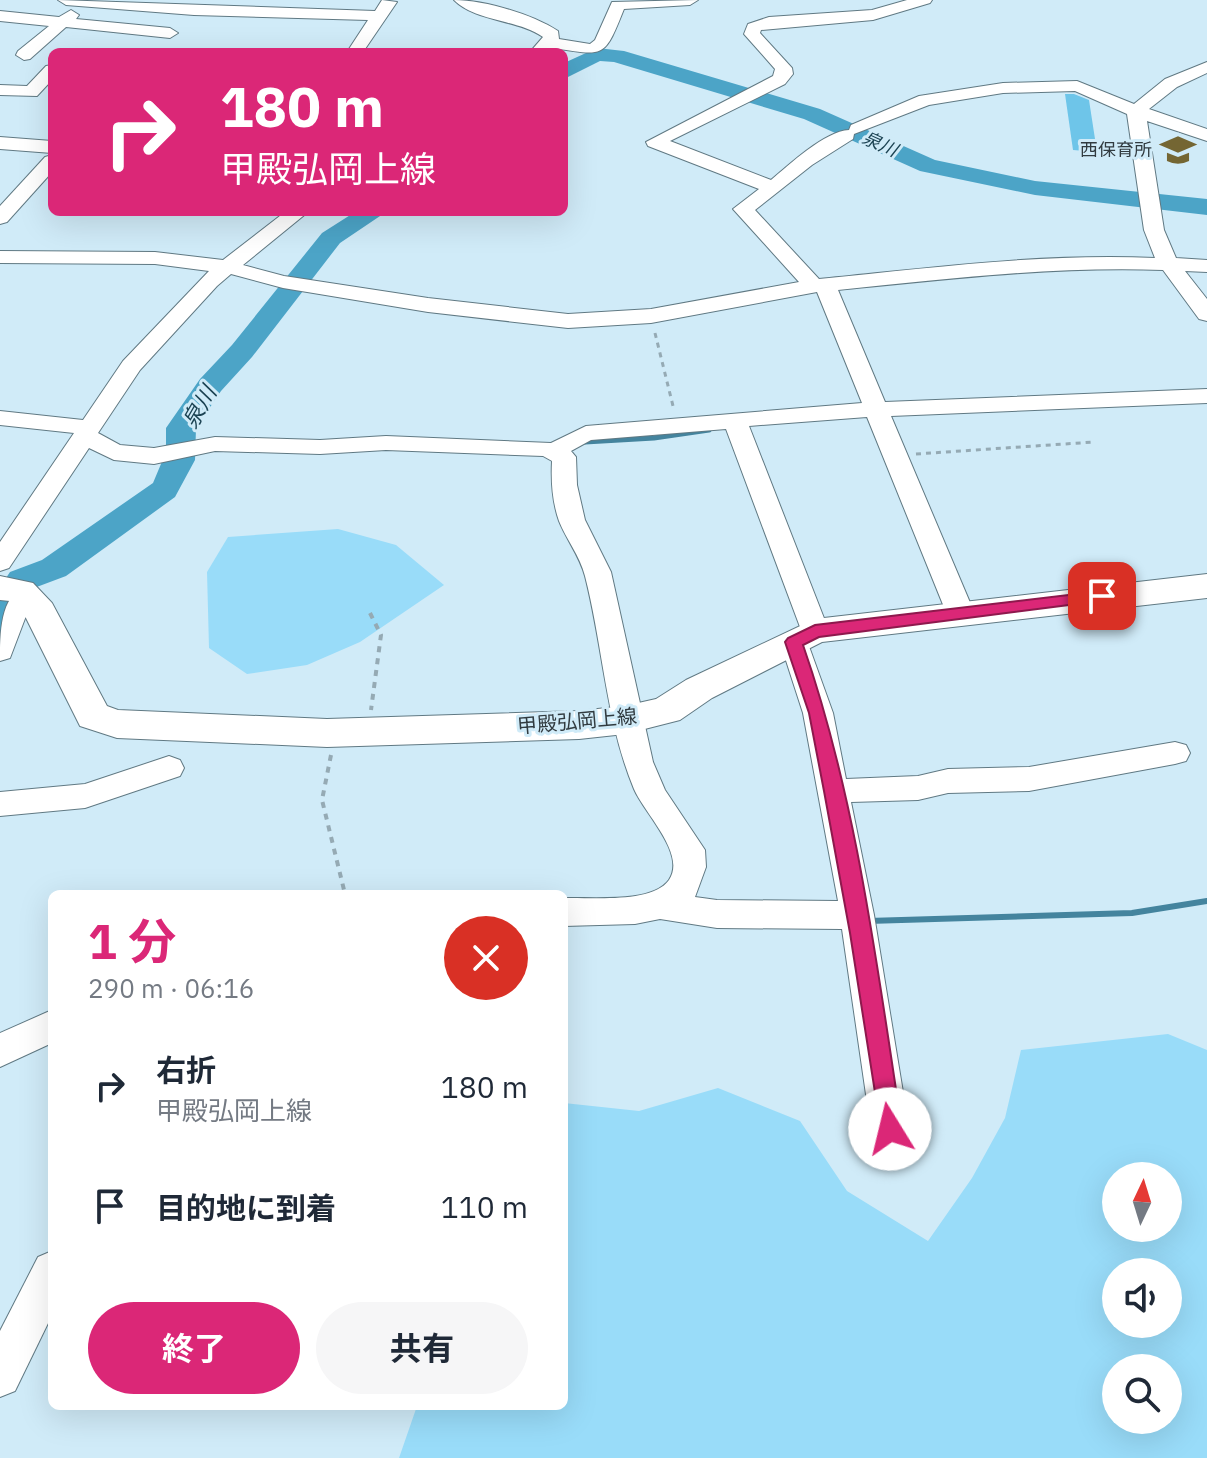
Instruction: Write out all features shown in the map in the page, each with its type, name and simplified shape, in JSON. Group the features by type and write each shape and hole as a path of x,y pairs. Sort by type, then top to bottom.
{"main road":[{"name":"甲殿弘岡上線","path":"11,585 40,612 93,716 117,724 351,732 622,720 667,710 699,689 804,637 960,612 1207,586"}],"street":[{"path":"66,0 194,10 380,16"},
{"path":"154,48 194,10 210,0"},
{"path":"358,48 390,0"},
{"path":"462,0 482,10 540,26 552,35 543,48"},
{"path":"568,48 593,49 602,43 618,5 690,0"},
{"path":"774,188 655,142 779,80 784,74 783,68 752,34 754,27 769,22 873,15 924,0"},
{"path":"48,58 18,54 89,1"},
{"path":"113,26 147,4"},
{"path":"0,16 170,33"},
{"path":"1136,111 1171,83 1207,67"},
{"path":"0,90 31,92 48,74"},
{"path":"960,612 877,412 820,285 743,209 805,161 851,132 925,100 1017,87 1077,86 1136,111 1207,135"},
{"path":"1136,111 1152,200 1154,230 1167,262 1207,314"},
{"path":"0,143 48,147"},
{"path":"0,218 48,165"},
{"path":"0,651 17,604 11,585 88,432 131,366 209,281 293,216"},
{"path":"0,257 155,258 227,267 291,283 500,316 568,321 651,316 820,285 1006,267 1167,262 1207,266"},
{"path":"660,905 682,889 690,867 689,850 652,795 622,720 598,572 572,520 564,485 560,454 565,443 586,433 737,427 877,412 1207,396"},
{"path":"0,418 88,432 114,452 154,456 215,444 320,447 386,443 547,449 560,454"},
{"path":"737,427 804,637 859,924 890,1129"},
{"path":"834,791 918,788 948,781 1029,779 1175,753"},
{"path":"0,804 85,796 169,768"},
{"path":"568,912 635,910 660,905 717,914 859,924"},
{"path":"0,1051 48,1028"},
{"path":"0,1376 48,1279"}],"path":[{"path":"651,316 678,427"},
{"path":"894,455 1094,442"},
{"path":"344,890 322,800 351,732 381,635 370,613"}],"shaded area":[{"path":"338,529 396,545 444,585 360,642 307,665 247,674 209,648 207,572 228,537"},
{"path":"1168,1034 1207,1050 1207,1458 399,1458 416,1410 568,1410 568,1103 639,1111 718,1088 800,1121 847,1191 928,1241 972,1178 1005,1118 1021,1050"}],"building":[{"path":"1065,94 1089,100 1097,152 1073,150"}],"waterway":[{"name":"泉川","path":"568,70 597,54 616,56 812,114 929,166 1035,188 1207,207"},
{"name":"泉川","path":"0,626 10,599 22,580 54,568 164,490 179,460 181,428 210,385 242,351 331,238 367,216"},
{"path":"585,442 654,438 709,430"},
{"path":"868,921 1132,913 1207,901"}],"place":[{"name":"西保育所","path":"1178,150"}],"route":[{"path":"890,1129 861,933 834,791 818,713 794,642 815,631 1102,596"}]}
